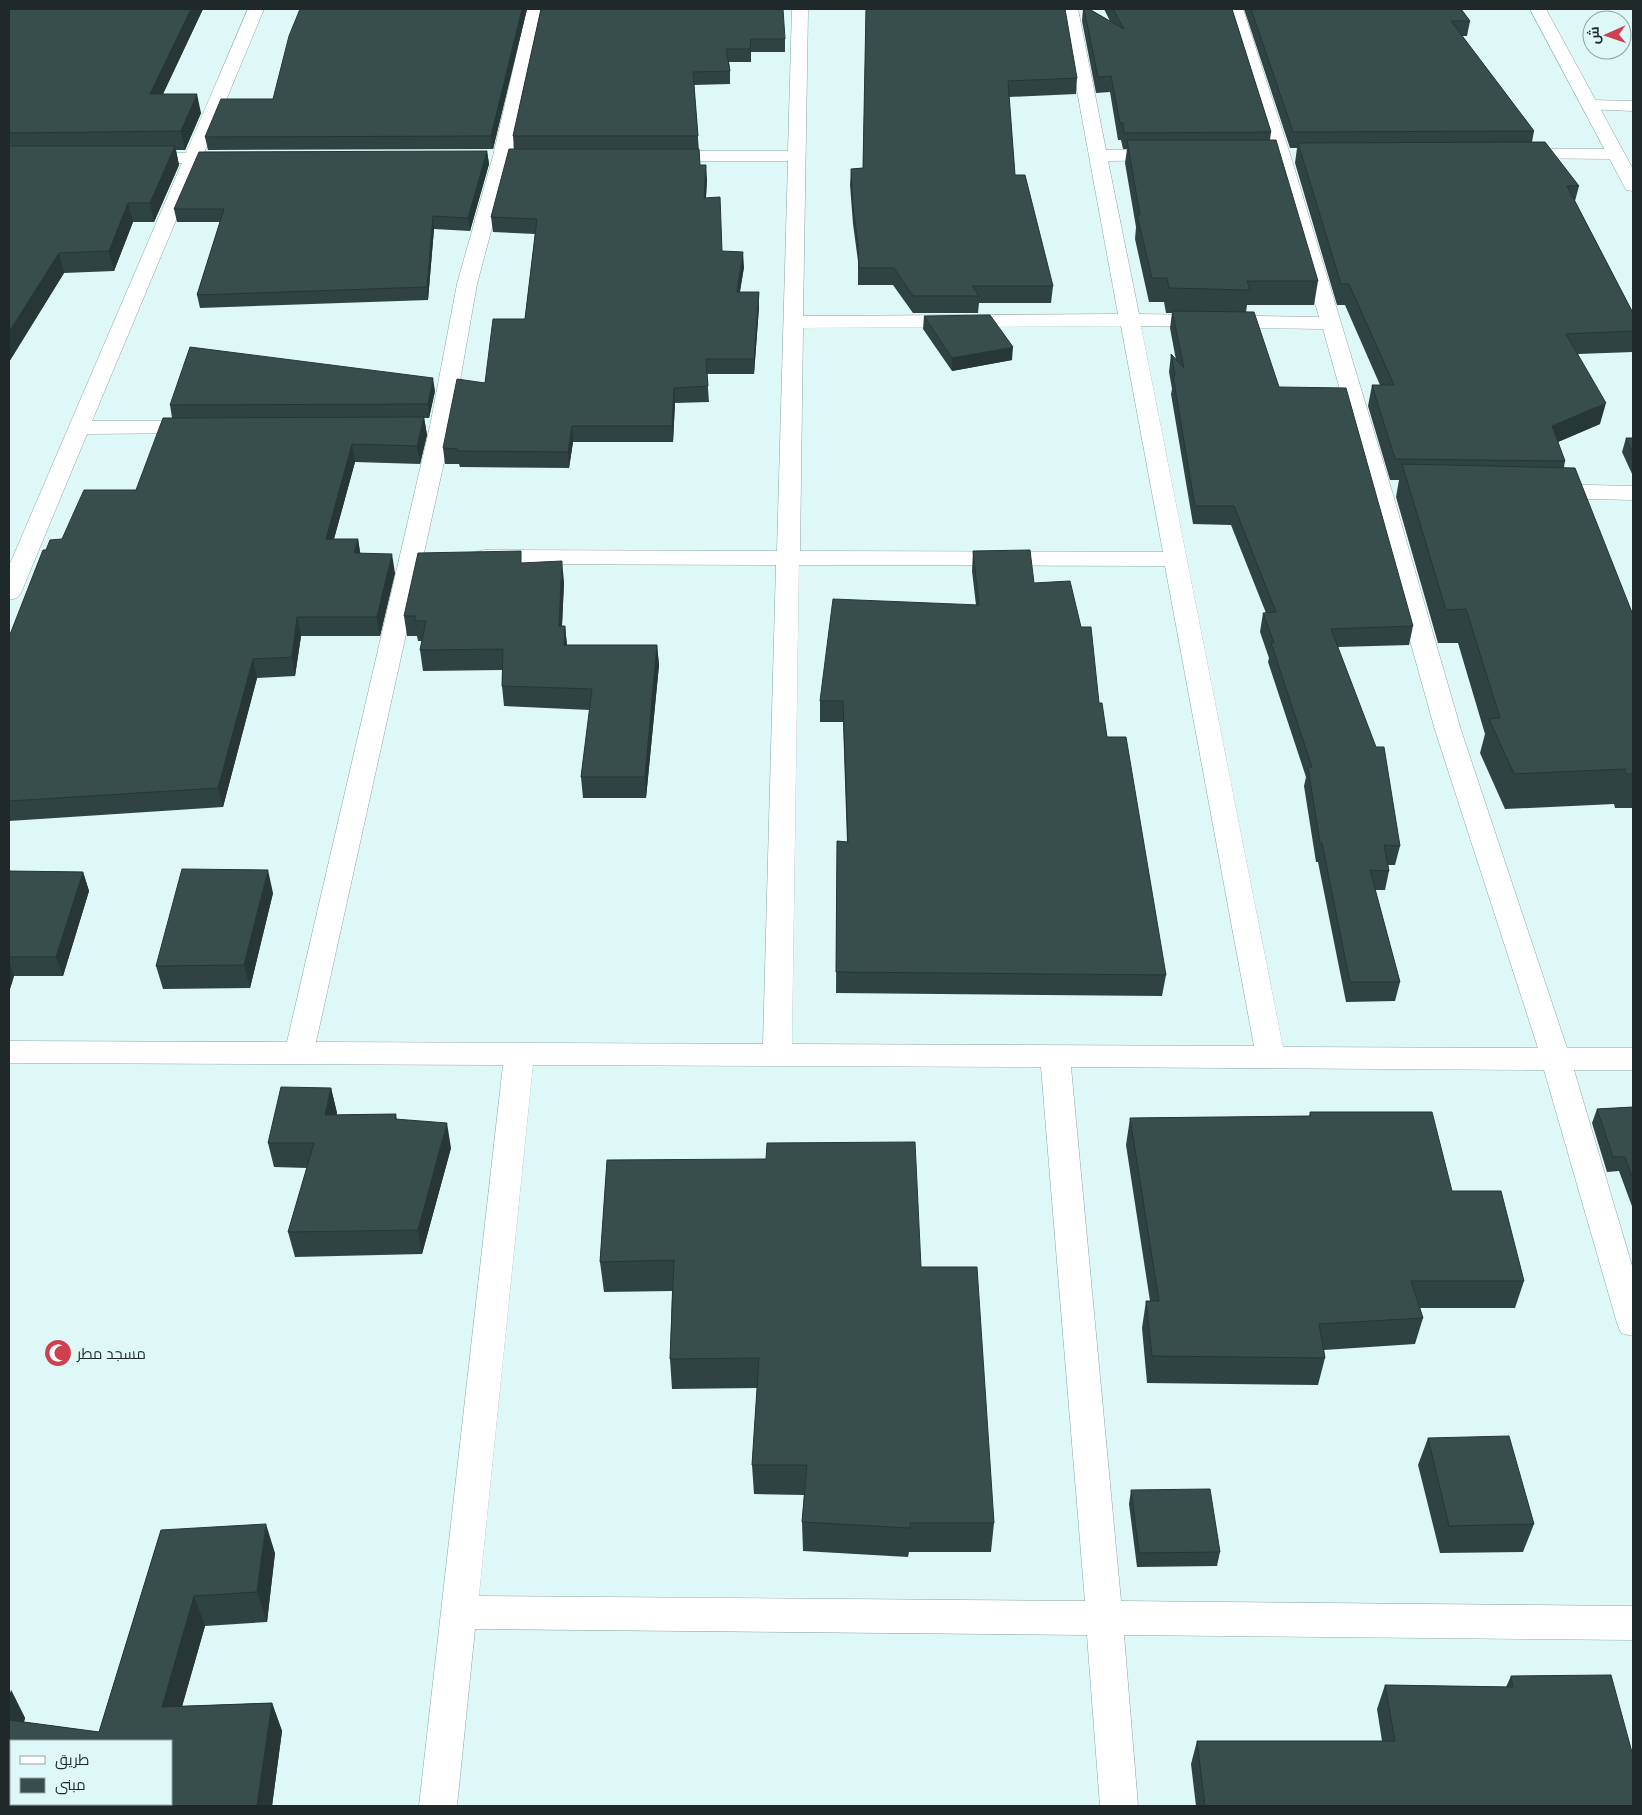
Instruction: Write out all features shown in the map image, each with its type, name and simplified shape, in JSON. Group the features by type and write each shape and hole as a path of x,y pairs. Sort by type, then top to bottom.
{"street":[{"path":"9,593 15,562 78,428 256,9"},
{"path":"299,1053 420,557 431,426 501,156 535,9"},
{"path":"777,1056 786,558 800,9"},
{"path":"1070,9 1271,1058"},
{"path":"1235,9 1281,155 1330,323 1390,488 1448,730 1556,1059 1633,1323"},
{"path":"1538,9 1633,186"},
{"path":"1590,105 1633,106"},
{"path":"1498,154 1615,154"},
{"path":"1098,156 1185,155"},
{"path":"644,156 797,156"},
{"path":"125,158 250,158"},
{"path":"793,322 1129,320 1330,323"},
{"path":"78,428 215,427"},
{"path":"1526,491 1633,493"},
{"path":"460,557 1175,559"},
{"path":"9,1052 1633,1059"},
{"path":"438,1806 519,1055"},
{"path":"1056,1057 1119,1806"},
{"path":"460,1612 1633,1623"}],"building":[{"path":"9,9 191,9 150,94 197,94 181,131 9,133"},
{"path":"300,9 522,9 491,136 205,137 221,99 273,99 289,36"},
{"path":"541,9 783,9 785,39 751,39 750,49 726,49 730,71 693,72 698,136 513,136"},
{"path":"866,9 1065,9 1077,78 1008,81 1015,175 1025,175 1053,286 972,286 979,296 913,296 894,268 859,268 851,169 863,168"},
{"path":"1084,9 1089,9 1124,29 1113,9 1232,9 1271,132 1124,133 1123,123 1120,123 1111,76 1098,77"},
{"path":"1251,9 1461,9 1470,21 1451,21 1534,131 1293,132"},
{"path":"1127,140 1276,140 1318,281 1247,281 1250,290 1169,288 1167,278 1152,278 1137,215 1140,215"},
{"path":"1545,142 1579,186 1567,186 1633,313 1633,331 1566,334 1606,403 1552,426 1565,461 1395,459 1372,385 1394,385 1349,284 1341,284 1298,143"},
{"path":"9,146 175,146 150,203 128,203 109,251 59,253 9,332"},
{"path":"509,149 699,149 700,165 706,165 704,198 720,197 722,251 743,252 737,292 759,292 754,359 706,359 708,386 674,388 672,426 572,426 568,452 458,451 458,449 443,448 457,379 485,383 493,319 525,319 537,219 491,217"},
{"path":"487,151 468,218 433,216 427,287 197,295 224,209 174,209 199,152"},
{"path":"1172,311 1254,312 1279,387 1346,388 1413,626 1331,629 1376,747 1384,747 1400,846 1384,845 1389,871 1370,870 1400,982 1350,982 1322,843 1320,843 1308,767 1312,767 1263,613 1276,612 1234,506 1195,506 1173,376 1175,376 1171,354 1184,368"},
{"path":"990,315 1013,347 952,358 924,316"},
{"path":"190,347 433,378 428,404 170,405"},
{"path":"424,417 417,446 352,444 326,539 358,539 354,553 392,554 377,617 297,617 292,657 253,659 218,788 9,801 9,637 43,550 46,550 50,540 62,539 84,490 136,490 163,418"},
{"path":"1626,438 1633,438 1633,454"},
{"path":"1402,464 1575,468 1633,615 1633,774 1626,774 1625,769 1514,774 1489,719 1500,718 1466,609 1446,610"},
{"path":"1030,550 1034,583 1070,581 1081,627 1091,627 1099,703 1102,703 1107,737 1126,737 1166,975 836,972 837,841 848,842 843,701 820,701 833,599 979,605 973,551"},
{"path":"521,551 521,563 562,561 559,626 565,626 564,645 657,645 645,777 581,777 592,689 502,686 503,649 420,650 426,621 415,621 415,616 404,616 418,553"},
{"path":"182,869 268,870 244,965 156,966"},
{"path":"9,871 83,872 56,957 9,957"},
{"path":"281,1087 331,1088 325,1115 396,1114 395,1119 447,1123 418,1230 288,1232 314,1143 268,1143"},
{"path":"1633,1107 1633,1179 1625,1157 1613,1157 1597,1109"},
{"path":"1310,1112 1432,1112 1452,1191 1501,1191 1524,1281 1411,1281 1423,1318 1319,1324 1325,1358 1152,1356 1146,1301 1159,1301 1130,1118 1311,1116"},
{"path":"915,1142 921,1267 977,1267 994,1523 910,1523 910,1528 802,1522 807,1465 752,1465 759,1358 670,1359 674,1260 600,1262 607,1160 766,1159 767,1143"},
{"path":"1509,1436 1534,1524 1449,1526 1428,1438"},
{"path":"1210,1489 1220,1552 1139,1553 1131,1490"},
{"path":"266,1524 257,1592 194,1596 162,1707 272,1703 257,1806 9,1806 9,1720 99,1732 161,1530"},
{"path":"1611,1675 1633,1756 1633,1806 1205,1806 1197,1741 1395,1741 1385,1685 1513,1687 1511,1676"}],"place":[{"name":"مسجد مطر","path":"58,1353"}]}
